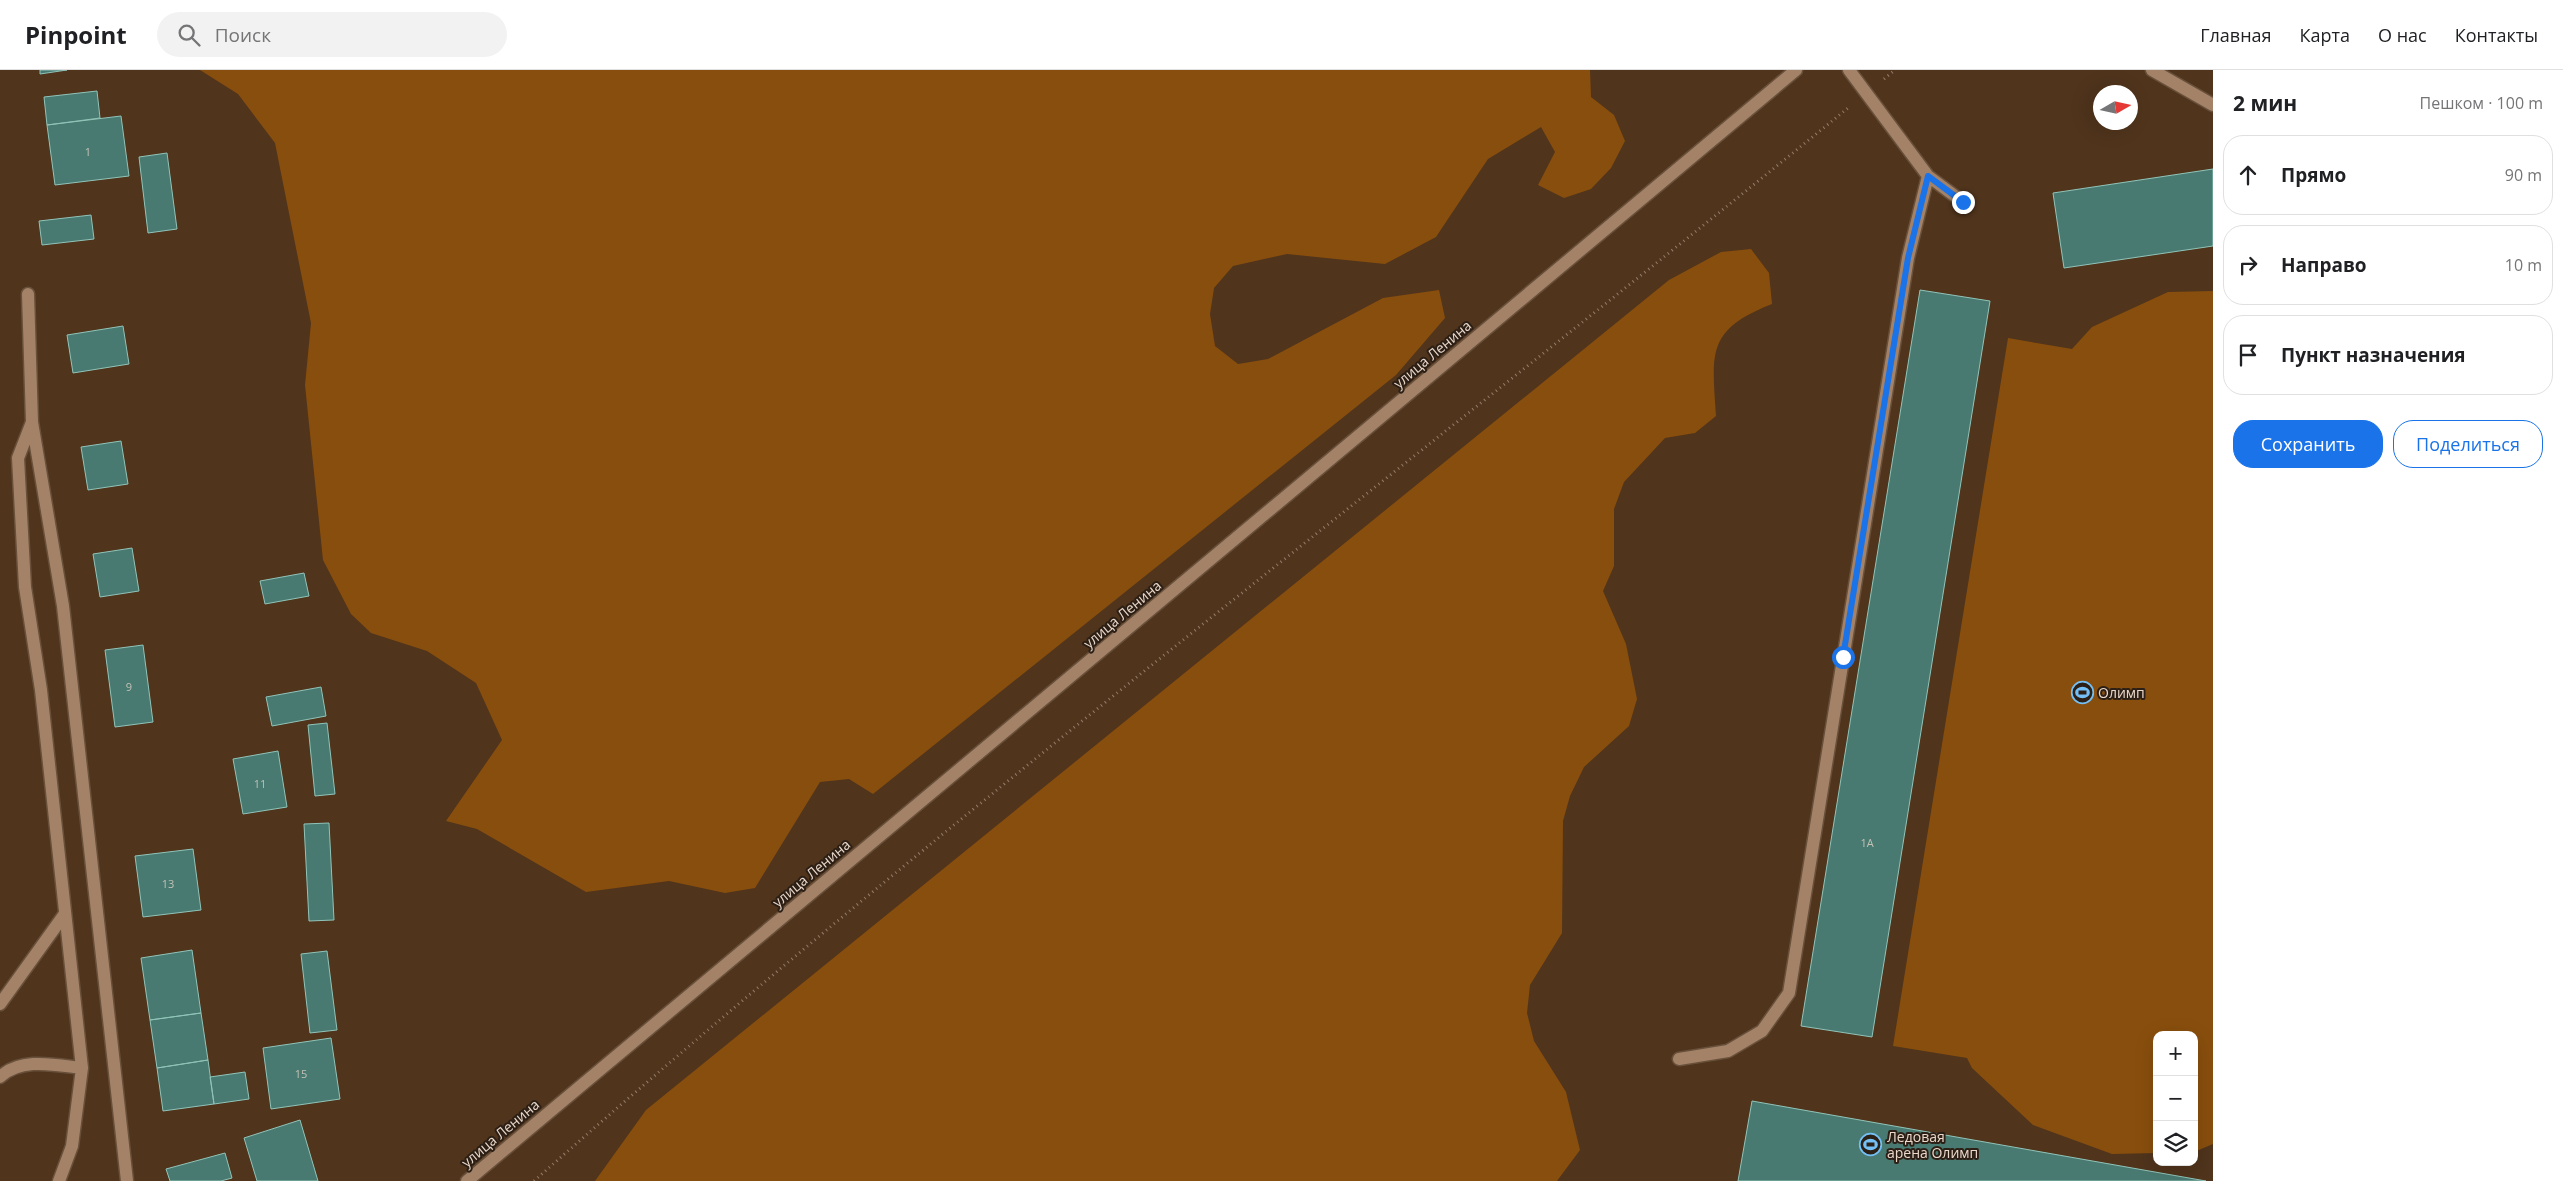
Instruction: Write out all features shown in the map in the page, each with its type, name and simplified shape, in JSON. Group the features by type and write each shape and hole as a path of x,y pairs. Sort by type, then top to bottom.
{"street":[{"name":"улица Ленина","path":"466,1181 1796,70"},
{"path":"1849,70 1928,176 1963,202"},
{"path":"2152,70 2213,105"},
{"path":"1679,1059 1728,1051 1754,1036 1762,1031 1789,993 1908,258 1928,176"},
{"path":"28,294 32,422 63,606 126,1181"},
{"path":"32,422 18,458 25,587 41,690 82,1068 72,1146 59,1181"},
{"path":"0,1004 64,915"},
{"path":"0,1077 9,1069 37,1063 82,1068"}],"path":[{"path":"534,1181 616,1108 842,917 1285,556 1866,93"}],"shaded area":[{"path":"200,70 1590,70 1591,97 1614,115 1625,141 1611,168 1591,189 1564,198 1538,185 1555,152 1541,127 1488,159 1436,237 1385,264 1287,254 1233,266 1214,288 1210,314 1215,346 1238,364 1268,359 1383,298 1439,290 1445,318 1396,375 873,794 849,779 820,782 755,888 725,893 669,881 586,892 477,829 446,821 502,740 476,683 427,651 371,633 351,614 323,560 305,385 311,323 275,143 238,94"},
{"path":"1751,249 1769,273 1772,304 1750,314 1735,324 1724,334 1718,346 1714,376 1716,416 1695,433 1665,438 1624,482 1614,509 1614,566 1603,591 1626,644 1637,699 1629,726 1584,767 1570,796 1563,821 1562,933 1530,985 1527,1013 1534,1041 1566,1092 1580,1150 1557,1181 595,1181 646,1110 1669,280 1721,252"},
{"name":"Олимп","path":"2213,291 2213,1144 2198,1150 2198,1031 2153,1031 2153,1153 2112,1154 2033,1125 1972,1068 1967,1058 1893,1046 2008,338 2072,349 2092,327 2168,292"}],"building":[{"path":"40,70 67,70 40,74"},
{"path":"97,91 100,118 47,125 44,97"},
{"path":"121,116 129,176 55,185 47,125"},
{"path":"167,153 177,229 148,233 139,157"},
{"path":"2213,169 2213,246 2064,268 2053,193"},
{"path":"91,215 94,239 42,245 39,221"},
{"path":"1920,290 1990,301 1872,1037 1801,1026"},
{"path":"123,326 129,364 73,373 67,335"},
{"path":"121,441 128,484 88,490 81,447"},
{"path":"132,548 139,591 100,597 93,554"},
{"path":"304,573 309,596 265,604 260,581"},
{"path":"143,645 153,722 115,727 105,650"},
{"path":"321,687 326,716 272,726 266,697"},
{"path":"327,723 335,794 315,796 308,725"},
{"path":"278,751 287,807 243,814 233,759"},
{"path":"329,823 334,920 309,921 304,824"},
{"path":"193,849 201,910 143,917 135,856"},
{"path":"192,950 201,1013 150,1020 141,958"},
{"path":"327,951 337,1030 310,1033 301,954"},
{"path":"201,1013 208,1060 157,1068 150,1020"},
{"path":"331,1038 340,1099 271,1109 263,1048"},
{"path":"208,1060 214,1104 163,1111 157,1068"},
{"path":"245,1072 249,1099 214,1104 210,1077"},
{"name":"Ледовая арена Олимп","path":"1752,1101 2206,1181 1738,1181"},
{"path":"300,1120 318,1181 257,1181 244,1138"},
{"path":"225,1153 232,1178 221,1181 170,1181 166,1169"}],"place":[{"name":"Олимп","path":"2082,692"},
{"name":"Ледовая арена Олимп","path":"1871,1144"}],"route":[{"path":"1843,657 1908,258 1928,176 1963,202"}]}
